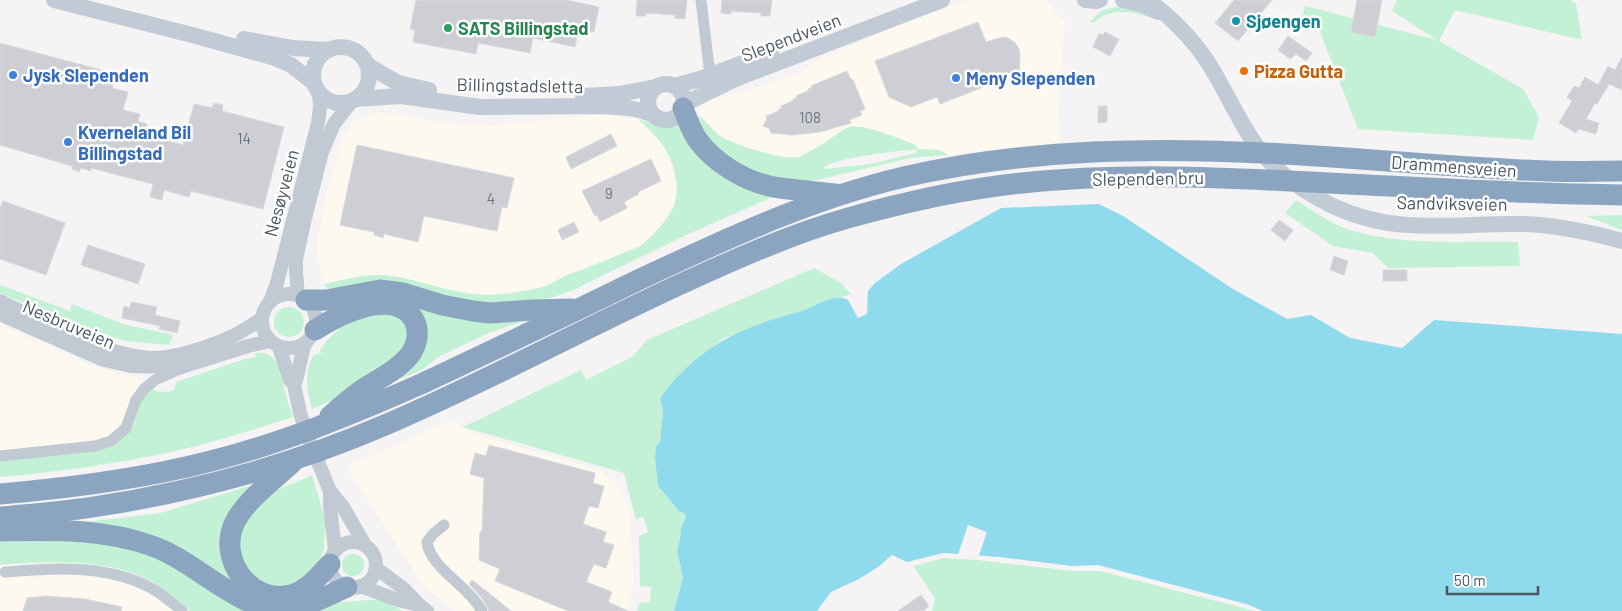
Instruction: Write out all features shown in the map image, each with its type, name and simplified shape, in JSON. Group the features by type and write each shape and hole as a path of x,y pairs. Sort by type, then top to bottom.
{"highway":[{"path":"684,106 692,130 704,147 715,158 740,174 755,181 774,186 841,194"},
{"name":"Slependen bru","path":"0,494 81,486 164,472 275,442 374,405 421,384 706,248 768,221 841,194 905,177 972,164 1043,156 1108,152 1206,151 1287,154"},
{"name":"Drammensveien","path":"1287,154 1549,172 1622,171"},
{"name":"Slependen bru","path":"0,517 87,508 124,502 218,482 298,458 381,427 431,405 652,298 776,243 826,225 897,205 1019,183 1110,177 1210,177 1320,182"},
{"name":"Drammensveien","path":"1320,182 1549,194 1622,195"},
{"path":"302,298 326,300 380,290 403,293 442,305 482,312 578,310"},
{"path":"307,343 328,322 353,310 383,304 406,311 417,330 416,344 408,357 341,406 318,426"},
{"path":"298,458 255,497 239,515 231,534 230,555 239,574 246,583 263,593 284,596 302,590 314,581 333,557"},
{"path":"0,531 84,531 141,542 170,554 237,598 257,607 270,610 296,608 354,587"}],"main road":[{"path":"54,0 187,33 272,57 291,65 323,97 335,102 353,100 366,88 367,65 364,59 354,50 341,47 328,50 275,45 89,0"},
{"name":"Slependveien","path":"674,86 740,64 784,53 823,40 924,0"},
{"name":"Slependveien","path":"684,106 735,79 942,0"},
{"path":"1086,0 1096,2 1100,0"},
{"name":"Sandviksveien","path":"1122,0 1140,4 1165,15"},
{"name":"Sandviksveien","path":"1148,0 1188,35 1200,50 1244,125 1270,162 1306,191 1333,206 1365,218 1406,225 1537,225 1581,231 1622,241"},
{"path":"316,88 313,76 315,64 323,53 328,50"},
{"name":"Billingstadsletta","path":"367,65 388,78 405,85 481,96 601,95 630,93 656,87"},
{"path":"662,84 674,86 681,92 684,106 680,113 670,120 658,118 653,115 648,104 651,91 662,84"},
{"name":"Billingstadsletta","path":"353,100 393,96 480,107 600,106 629,108 653,115"}],"street":[{"path":"701,0 710,75"},
{"name":"Nesøyveien","path":"270,302 277,283 318,123 316,88"},
{"name":"Nesøyveien","path":"302,298 296,271 296,259 305,218 322,152 334,124 353,100"},
{"path":"294,385 297,381 307,343 316,322 312,306 302,298 288,294 278,296 270,302 262,318 262,327 277,348 290,380 294,385 305,428 330,491 344,507 365,545 374,555 376,568 371,579 354,587"},
{"name":"Nesbruveien","path":"0,301 109,349 129,355 152,358 176,355 222,341 251,327 262,318"},
{"name":"Nesbruveien","path":"0,314 82,352 104,360 130,366 170,367 175,369 248,346 277,348"},
{"path":"277,348 292,348 307,343"},
{"path":"0,456 95,446 111,441 126,428 136,400 144,388 155,380 173,372 175,369"},
{"path":"330,491 330,507 334,533 331,570 337,581 425,609"},
{"path":"444,525 427,542 428,550 437,564 467,591 482,611"},
{"path":"333,557 340,546 353,542 365,545"},
{"path":"5,572 47,568 108,573 133,580 153,589 182,611"},
{"path":"376,568 404,589 425,609"}],"shaded area":[{"path":"971,0 1044,0 1051,4 1056,14 1065,21 1059,98 1060,143 948,155 939,150 918,149 841,132 798,158 787,158 764,153 720,136 698,115 699,109 712,99 742,92 802,73 811,64 886,30 931,12"},
{"path":"380,112 454,124 492,125 604,114 638,119 662,144 670,158 677,186 675,204 659,229 639,247 568,274 544,287 488,295 441,288 383,275 360,276 325,284 320,269 318,239 326,195 343,137 352,123 358,119"},
{"path":"0,324 86,363 119,374 135,377 151,388 131,429 117,444 107,448 0,459"},
{"path":"453,420 471,433 601,471 616,483 629,509 634,583 627,611 454,611 423,585 346,467"},
{"path":"19,563 30,578 51,574 92,576 120,582 145,592 174,611 0,611 0,565"}],"green space":[{"path":"1397,0 1570,0 1576,3 1582,40 1455,10 1439,41 1523,89 1539,117 1533,140 1358,129 1318,27 1303,14 1305,6 1437,40 1392,11"},
{"path":"1115,7 1130,8 1153,18 1122,12 1108,14 1095,22 1090,22 1101,11"},
{"path":"698,115 717,134 726,139 760,152 785,157 801,156 850,127 874,130 916,145 918,149 939,150 948,155 910,158 804,183 761,176 712,146 697,122","holes":["918,149 916,153 871,164 823,168 840,161 868,155"]},
{"path":"638,119 659,126 680,125 777,195 682,237 571,291 544,300 493,306 327,288 325,284 339,280 381,275 395,276 476,295 516,292 546,286 569,274 638,247 656,232 670,214 675,202 677,187 672,164 666,150 654,134"},
{"path":"1296,200 1336,224 1370,235 1433,242 1518,242 1520,266 1388,268 1373,253 1333,246 1285,213"},
{"path":"1622,215 1622,230 1586,216"},
{"path":"814,268 841,283 851,294 725,338 684,370 660,399 663,410 660,442 655,458 658,486 686,517 681,528 677,550 683,578 674,611 637,611 640,602 650,603 651,587 640,586 639,536 648,532 643,517 636,520 624,473 463,427 581,370 586,380 632,357 647,340"},
{"path":"0,285 70,311 72,304 123,324 173,335 169,345 125,341 67,321 0,293"},
{"path":"407,304 530,319 491,332 438,357 422,370 376,389 407,366"},
{"path":"289,307 300,311 304,322 300,333 289,337 278,333 274,322 278,311"},
{"path":"379,310 389,311 408,325 408,346 348,393 312,409 307,377 309,364 314,355 322,353 320,350 338,330 351,322 377,316"},
{"path":"255,353 263,353 274,359 278,364 293,417 171,452 86,467 0,477 0,459 107,448 117,444 131,429 140,402 151,388 159,392 174,390 176,382 256,357"},
{"path":"312,475 325,523 324,548 321,558 310,575 289,587 260,585 236,553 246,514 277,490"},
{"path":"249,486 250,490 238,501 235,584 85,522 161,513"},
{"path":"0,537 37,538 139,547 246,611 190,611 153,582 131,572 113,567 55,562 0,565"},
{"path":"353,554 361,557 364,565 361,573 353,576 345,573 342,565 345,557"},
{"path":"944,558 1073,571 1100,571 1255,611 932,611 935,598 913,566"},
{"path":"381,600 403,611 310,611 332,603"}],"water":[{"path":"1099,204 1123,216 1233,289 1287,319 1311,315 1350,338 1402,348 1434,320 1622,334 1622,611 1263,611 1246,604 1098,565 1072,566 999,557 943,553 907,562 892,555 859,579 831,592 817,611 674,611 683,578 677,550 681,528 686,517 658,486 655,458 656,447 660,442 663,410 660,399 679,375 715,345 743,331 832,299 843,298 848,300 858,318 867,314 868,291 875,283 901,264 1001,208"}],"pier":[{"path":"968,525 987,532 978,558 957,557"}],"building":[{"path":"416,0 566,0 599,7 594,32 578,30 575,47 533,38 530,53 478,43 476,54 413,42 415,30 410,29"},
{"path":"637,0 687,0 685,19 675,18 675,15 646,13 646,16 636,16"},
{"path":"722,0 772,0 770,16 761,16 761,13 731,11 731,14 721,13"},
{"name":"Sjøengen","path":"1234,0 1272,0 1238,41 1215,23"},
{"path":"1357,0 1382,0 1375,37 1351,32"},
{"path":"978,22 986,42 1003,37 1015,43 1020,54 1019,73 940,104 937,97 911,107 889,97 875,61"},
{"path":"1105,32 1119,39 1110,56 1093,47 1099,34 1103,35"},
{"path":"1288,36 1312,53 1306,61 1296,54 1290,59 1278,50"},
{"path":"0,43 116,74 112,88 128,92 123,110 140,114 138,121 147,124 144,134 183,145 194,104 212,108 214,103 223,105 222,111 284,127 263,209 191,191 189,197 164,190 162,200 150,197 153,184 91,168 91,171 81,168 79,172 72,169 72,166 0,145"},
{"path":"1622,57 1622,90 1609,84 1586,119 1599,123 1596,134 1579,129 1576,133 1559,123 1572,101 1567,97 1574,86 1579,88 1585,77 1598,85 1608,66 1615,70"},
{"path":"847,71 853,80 865,109 860,111 862,115 849,120 851,123 820,132 792,135 771,133 769,128 763,126 767,119 766,116 779,111 782,108 781,106 808,91 808,89 812,88 811,86"},
{"path":"1098,106 1107,106 1107,122 1098,123"},
{"path":"611,134 617,146 571,169 566,157"},
{"path":"357,145 514,178 507,208 502,207 497,231 424,216 418,242 384,234 383,238 374,235 374,232 340,225"},
{"path":"651,159 661,181 638,192 639,194 624,202 627,208 600,222 582,191"},
{"path":"3,201 65,223 46,275 0,259 0,208"},
{"path":"1279,220 1293,230 1285,241 1271,230"},
{"path":"574,222 579,232 562,240 558,230"},
{"path":"88,245 145,264 138,284 81,265"},
{"path":"1334,256 1348,261 1344,275 1330,270"},
{"path":"1383,270 1407,270 1407,281 1383,281"},
{"path":"131,302 157,307 155,315 180,321 177,333 159,329 160,326 122,318 124,306 130,308"},
{"path":"489,445 595,473 593,483 604,486 598,508 589,506 583,524 606,532 603,542 614,545 606,568 594,564 586,582 612,592 608,602 628,611 568,611 495,581 500,569 479,560 484,478 470,474 475,453 486,456"},
{"path":"472,580 511,611 489,611 482,598 469,584"},
{"path":"921,595 929,606 923,611 898,611"},
{"path":"46,596 85,599 122,607 121,611 23,611 27,598"}],"place":[{"name":"Sjøengen","path":"1236,21"},
{"name":"SATS Billingstad","path":"448,28"},
{"name":"Pizza Gutta","path":"1244,71"},
{"name":"Jysk Slependen","path":"13,75"},
{"name":"Meny Slependen","path":"956,78"},
{"name":"Kverneland Bil Billingstad","path":"68,142"}]}
